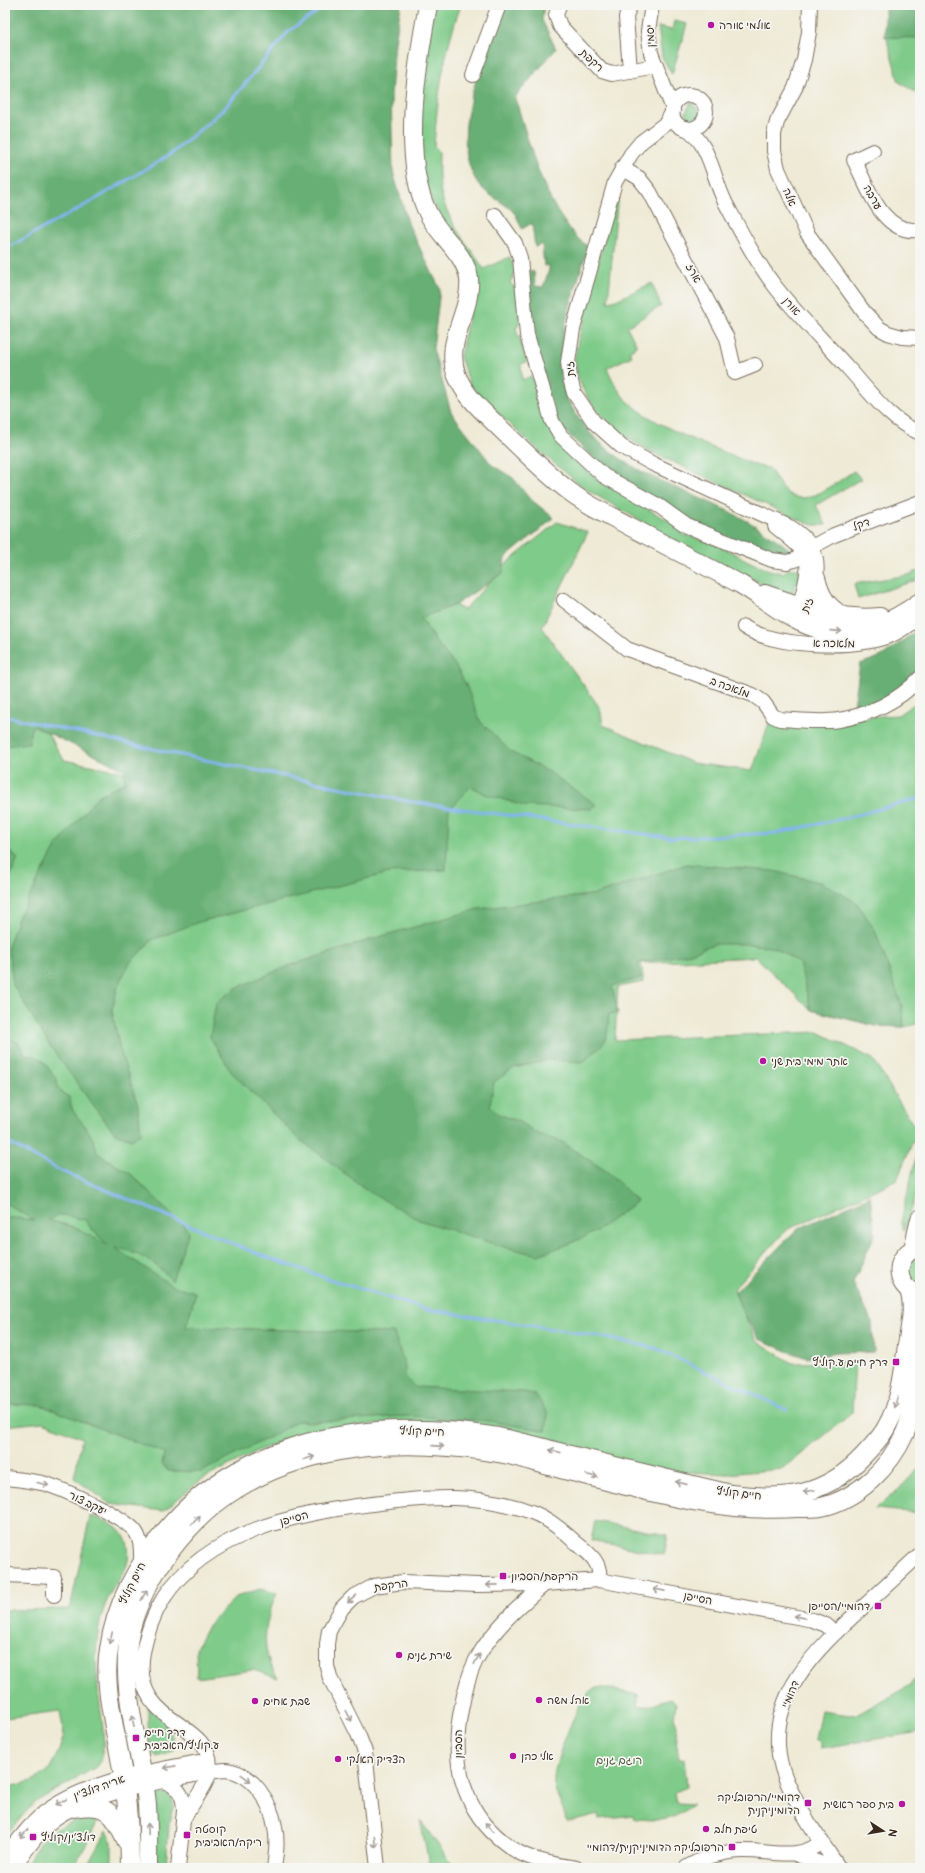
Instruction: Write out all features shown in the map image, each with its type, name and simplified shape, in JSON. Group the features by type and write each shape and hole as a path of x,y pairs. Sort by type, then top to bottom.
{"main road":[{"path":"428,5 413,112 413,141 418,180 422,200 427,213 434,225 464,263 469,279 467,296 453,346 452,356 457,377 469,396 535,462 575,495 743,586 782,613 802,612 846,617 898,616"},
{"path":"816,578 820,592 826,603 846,617"},
{"path":"802,612 821,629 847,632 874,627 898,616 920,602"},
{"path":"914,1292 901,1280 899,1269 902,1259 916,1248 920,1219"},
{"name":"חיים קוליץ","path":"130,1868 130,1848 124,1784 109,1693 108,1651 117,1614 133,1576 141,1563 157,1540 189,1506 218,1483 268,1455 313,1441 348,1433 379,1430 437,1430 499,1437 731,1494 757,1498 814,1491 834,1482 850,1470 888,1426 895,1407 904,1364 914,1292"},
{"name":"חיים קוליץ","path":"148,1868 148,1826 143,1780 132,1714 127,1664 128,1648 135,1616 155,1575 190,1526 207,1509 245,1484 274,1469 317,1455 351,1448 380,1445 436,1445 496,1452 710,1504 744,1509 774,1510 821,1507 846,1498 870,1482 889,1459 905,1434 913,1408 920,1355"},
{"path":"74,1808 88,1805 105,1808 118,1822 130,1848"}],"street":[{"path":"473,75 499,5"},
{"name":"רקפת","path":"559,5 556,16 560,26 597,68 612,74 655,66"},
{"path":"630,5 626,17 630,71"},
{"name":"יסמין","path":"652,5 648,38 655,66 673,110"},
{"name":"אלה","path":"810,5 809,32 804,60 795,88 777,122 774,134 774,151 778,169 807,233 864,312 879,328 888,333 902,337 920,338"},
{"name":"יסמין","path":"655,66 669,86 674,91 685,96"},
{"path":"685,96 693,96 701,101 706,110 703,120 696,127 684,128 675,121 673,110 676,102 685,96"},
{"name":"זית","path":"673,110 666,123 636,148 622,168 613,190 573,329 568,362 570,378 574,393 594,422 622,447 653,464 765,516 798,545 808,550 818,564 816,578 802,612"},
{"name":"אורן","path":"703,120 704,148"},
{"name":"זית","path":"654,132 667,128 684,128"},
{"name":"אורן","path":"684,128 694,135 704,148 724,200 762,267 777,289 884,407 902,424 920,433"},
{"name":"ערבה","path":"873,151 854,160 876,204 885,217 898,227 920,230"},
{"name":"ארז","path":"622,168 639,178 650,192 700,283 727,338 735,373 755,365"},
{"name":"דקל","path":"495,215 515,243 520,258 527,335 552,421 560,436 604,476 659,506 687,526 772,560 791,561 834,535 920,502"},
{"name":"זית","path":"802,612 808,570 808,550"},
{"name":"מלאכה ב","path":"564,600 621,646 641,655 753,695 763,702 773,716 780,719 838,721 872,712 894,700 920,678"},
{"name":"מלאכה א","path":"744,627 754,633 772,639 848,644 864,642 892,635 920,616"},
{"name":"יעקב צור","path":"5,1478 43,1484 60,1490 108,1512 129,1525 139,1540 141,1563"},
{"name":"הסייפן","path":"202,1769 208,1758 202,1746 192,1735 151,1701 145,1691 142,1678 142,1661 149,1628 156,1610 172,1586 208,1555 239,1537 289,1519 321,1511 425,1497 460,1497 512,1506 537,1514 556,1526 579,1545 596,1560 600,1569 599,1580 813,1620 826,1625 834,1633"},
{"name":"הסייפן","path":"579,1545 588,1556 589,1562 587,1573 581,1581"},
{"name":"דהומיי","path":"839,1868 786,1781 781,1762 779,1741 783,1712 794,1682 816,1652 834,1633 920,1554"},
{"path":"5,1575 54,1577 54,1596"},
{"name":"הרקפת","path":"378,1868 364,1752 358,1734 330,1678 327,1666 327,1644 329,1631 342,1608 353,1597 368,1589 403,1582 477,1585 545,1584 599,1580"},
{"name":"הסביון","path":"545,1584 494,1632 476,1661 468,1678 462,1703 456,1740 457,1759 461,1779 469,1799 478,1815 492,1831 519,1852 530,1857 576,1868"},
{"path":"178,1868 187,1794 202,1769 225,1770 241,1774 249,1779 265,1799 276,1827 274,1868"},
{"name":"אריה דולצ'ין","path":"5,1857 36,1820 48,1810 83,1792 202,1769"},
{"name":"אריה דולצ'ין","path":"143,1780 163,1781 202,1769"},
{"path":"163,1781 172,1784 179,1790 184,1800 184,1814"},
{"name":"אריה דולצ'ין","path":"11,1868 37,1834 54,1819 124,1784"},
{"path":"795,1854 810,1850 822,1842"},
{"path":"686,1868 699,1860 718,1853 742,1851 795,1854 834,1868"}],"green space":[{"path":"5,5 401,5 395,42 391,94 393,172 409,226 440,289 433,349 451,412 492,465 513,478 529,498 554,518 505,558 503,573 455,605 421,618 436,642 455,665 466,685 480,721 511,752 549,772 597,805 591,809 524,806 485,794 471,786 454,805 449,807 446,870 389,873 199,922 152,940 129,964 118,986 112,1010 120,1050 138,1105 141,1133 132,1139 116,1134 100,1115 50,1046 13,985 8,947 18,918 57,845 98,796 125,782 125,770 34,726 31,728 29,743 5,746"},
{"path":"434,5 461,5 450,40 442,75 435,129 434,147 439,152 440,187 446,209 463,240 484,269 509,257 516,270 510,283 517,289 520,321 516,329 527,362 521,364 522,380 531,376 548,425 558,444 599,481 681,528 681,534 714,544 756,565 773,571 783,573 788,569 800,569 798,581 792,592 783,594 674,540 587,490 544,455 480,397 470,385 460,357 472,301 446,231 428,192 422,167 419,107"},
{"path":"506,5 544,5 542,20 556,49 515,97 534,158 550,198 561,217 573,233 588,247 571,304 561,348 560,369 563,388 571,407 593,436 614,454 637,469 741,518 777,540 796,556 787,558 705,529 620,482 559,426 532,343 528,273 530,271 534,272 535,286 543,287 549,270 549,265 544,266 542,244 535,247 532,223 522,229 516,215 512,210 486,192 477,182 468,162 465,139 467,116 472,93"},
{"path":"885,5 920,5 920,95 899,82 888,44"},
{"path":"885,5 920,5 920,37 885,37"},
{"path":"674,21 687,24 672,74 662,57 658,27 672,30"},
{"path":"691,102 700,112 691,126 686,112"},
{"path":"618,193 608,302 616,300 652,283 661,306 627,327 637,346 629,351 632,356 607,368 618,389 634,406 666,427 724,453 758,466 769,468 783,489 793,496 802,498 820,493 854,471 861,479 816,505 826,525 813,525 804,522 653,453 626,437 602,416 592,404 578,376 575,355 612,209"},
{"path":"557,522 588,532 542,627 600,708 603,725 693,763 752,771 769,723 898,715 920,700 920,1023 904,1027 876,1026 811,1010 756,957 641,963 644,982 618,987 615,1040 818,1032 873,1059 917,1131 897,1180 786,1230 733,1289 756,1340 792,1363 855,1362 852,1413 783,1469 727,1474 663,1471 400,1422 320,1429 259,1450 201,1480 163,1511 110,1504 74,1478 82,1438 43,1422 5,1426 5,655 20,687 64,760 234,793 412,582 464,610 507,563"},
{"path":"920,571 920,578 914,581 858,599 854,584 914,574 913,572"},
{"path":"920,628 920,679 881,703 853,713 860,664 882,656"},
{"path":"5,847 18,859 5,889"},
{"path":"687,864 774,871 823,883 857,903 875,930 902,1006 904,1027 876,1026 811,1010 799,963 775,948 749,944 714,944 691,953 638,963 641,978 612,986 618,1013 609,1014 606,1038 604,1042 583,1062 550,1060 514,1068 494,1082 490,1105 498,1114 518,1121 538,1134 562,1142 609,1173 637,1201 597,1231 569,1244 538,1255 504,1247 419,1220 371,1193 299,1139 232,1073 210,1037 216,1003 236,988 291,965 382,936 478,909 597,894"},
{"path":"5,1029 11,1039 18,1042 26,1055 36,1056 43,1061 57,1080 58,1088 62,1093 69,1097 73,1111 94,1141 97,1153 132,1175 189,1231 172,1281 161,1269 146,1259 123,1249 115,1248 171,1285 195,1292 186,1327 394,1333 405,1366 405,1377 415,1387 525,1392 536,1395 548,1414 546,1431 489,1421 406,1416 314,1422 297,1421 272,1436 201,1472 168,1471 162,1464 164,1453 40,1405 5,1404 5,1217 34,1220 5,1203","holes":["63,1215 85,1220 95,1233 108,1245 71,1226 48,1220 56,1216"]},
{"path":"915,1121 920,1129 920,1140 919,1131"},
{"path":"920,1140 920,1184 904,1231 901,1221"},
{"path":"870,1196 875,1234 853,1283 872,1322 874,1352 837,1353 807,1358 759,1339 741,1308 735,1292 796,1230"},
{"path":"920,1252 920,1289 910,1285 905,1262"},
{"path":"920,1467 920,1513 875,1509 899,1489"},
{"path":"90,1516 102,1520 119,1530 126,1540 129,1553 125,1570 112,1590 106,1603 101,1618 96,1650 99,1698 103,1728 103,1747 101,1757 98,1766 34,1803 5,1836 5,1788 32,1781 48,1771 58,1753 64,1735 60,1711 5,1718 5,1610 70,1609"},
{"path":"595,1521 668,1535 664,1555 591,1540"},
{"path":"260,1589 277,1593 268,1618 266,1644 271,1668 278,1678 253,1670 197,1678 196,1648 209,1624 236,1597"},
{"path":"920,1672 920,1732 821,1748 821,1742 815,1739 821,1711 850,1715 858,1714 912,1684"},
{"name":"רוגם גנים","path":"596,1688 605,1688 638,1695 638,1707 672,1699 676,1703 674,1717 677,1725 676,1740 679,1759 684,1758 687,1787 675,1792 677,1803 693,1804 671,1818 659,1820 634,1819 633,1815 599,1819 598,1814 566,1822 554,1784 556,1765 582,1700 589,1692"},
{"path":"148,1707 167,1726 172,1736 174,1750 157,1757 153,1753 149,1741"},
{"path":"160,1794 167,1794 172,1798 174,1808 169,1824 166,1868 152,1868 154,1799"},
{"path":"82,1818 99,1819 74,1868 24,1868 35,1850 47,1836 62,1826"},
{"path":"420,1820 455,1868 430,1868"},
{"path":"106,1831 112,1842 112,1868 86,1868"}],"waterway":[{"path":"5,249 91,202 171,154 224,109 289,31 327,5"},
{"path":"5,716 176,754 412,802 673,838 777,833 850,817 920,798"},
{"path":"5,1141 61,1171 258,1254 332,1280 425,1309 591,1335 655,1348 787,1410"}],"place":[{"name":"אולמי אורה","path":"711,25"},
{"name":"אתר מימי בית שני","path":"763,1061"},
{"name":"דרך חיים ע.קוליץ","path":"896,1362"},
{"name":"הרקפת/הסביון","path":"503,1576"},
{"name":"דהומיי/הסייפן","path":"878,1606"},
{"name":"שירת גנים","path":"399,1655"},
{"name":"אהל משה","path":"539,1700"},
{"name":"שבת אחים","path":"255,1701"},
{"name":"דרך חיים ע.קוליץ/האביבית","path":"136,1738"},
{"name":"אלי כהן","path":"513,1756"},
{"name":"הצדיק האלקי","path":"338,1759"},
{"name":"דהומיי/הרפובליקה הדומיניקנית","path":"808,1803"},
{"name":"בית ספר ראשית","path":"902,1804"},
{"name":"טיפת חלב","path":"706,1829"},
{"name":"קוסטה ריקה/האביבית","path":"187,1835"},
{"name":"דולצ׳ין/קוליץ","path":"33,1837"},
{"name":"הרפובליקה הדומיניקנית/דהומיי","path":"732,1847"}]}
